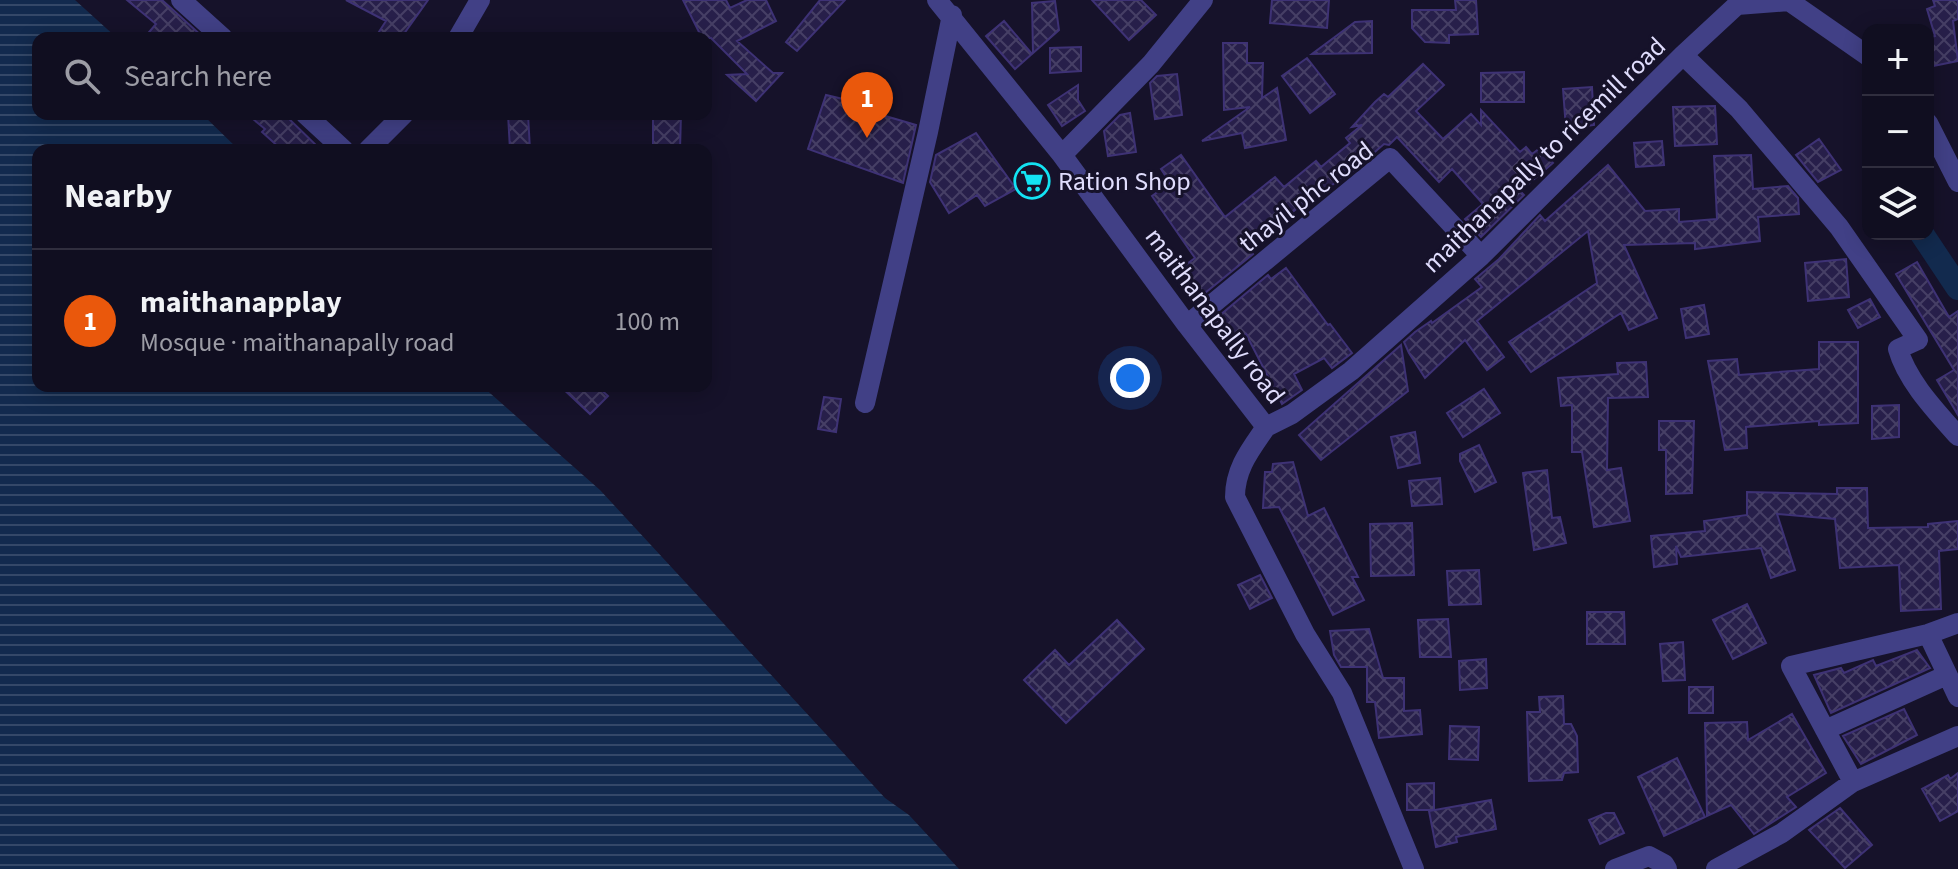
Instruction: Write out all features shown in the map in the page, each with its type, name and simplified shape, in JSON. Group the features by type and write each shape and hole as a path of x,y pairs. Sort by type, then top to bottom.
{"street":[{"path":"181,0 216,32"},
{"path":"461,32 480,0"},
{"path":"1062,155 1151,64 1203,0"},
{"name":"maithanapally to ricemill road","path":"1266,427 1292,414 1351,371 1481,256 1737,5 1789,1 1862,52"},
{"path":"865,403 928,132 944,8"},
{"name":"maithanapally road","path":"944,8 1062,155 1266,427 1241,464 1235,481 1235,497 1305,634 1342,693 1414,869"},
{"path":"1683,55 1739,109 1839,227 1918,340 1898,349 1902,364 1958,436"},
{"path":"312,120 338,144"},
{"path":"374,144 398,120"},
{"path":"1934,135 1958,182"},
{"name":"thayil phc road","path":"1187,325 1390,158 1481,256"},
{"path":"1853,782 1791,666 1928,634 1958,623"},
{"path":"1928,634 1958,697"},
{"path":"1825,730 1947,675"},
{"path":"1716,869 1782,833 1853,782 1958,736"},
{"path":"1615,869 1649,856 1667,869"}],"water":[{"path":"0,0 75,0 110,32 32,32 32,120 208,120 233,144 32,144 32,392 489,392 600,490 885,798 909,815 959,869 0,869"}],"building":[{"path":"127,0 162,0 197,32 149,32 156,24"},
{"path":"346,0 428,0 405,32 379,32 386,21"},
{"path":"683,0 726,0 730,8 747,0 766,0 776,21 737,41 773,73 782,73 756,101 727,75 747,74 712,39 712,32 699,32"},
{"path":"820,0 845,0 797,51 786,42"},
{"path":"1092,0 1141,0 1156,15 1129,40"},
{"path":"1272,0 1329,0 1327,28 1270,23"},
{"path":"1455,0 1476,0 1478,34 1449,35 1449,43 1425,42 1412,28 1412,10 1456,10"},
{"path":"1933,0 1958,0 1958,19 1953,21 1958,61 1934,66 1934,24 1927,9 1935,6"},
{"path":"1055,1 1059,30 1033,53 1032,3"},
{"path":"1004,21 1032,54 1015,69 986,36"},
{"path":"1372,21 1372,53 1312,54 1355,22"},
{"path":"1223,43 1247,43 1247,63 1263,63 1262,98 1277,88 1286,140 1245,148 1242,133 1202,141 1250,107 1224,110"},
{"path":"1081,47 1081,71 1050,73 1050,48"},
{"path":"1307,58 1335,94 1310,113 1282,76"},
{"path":"1423,64 1444,85 1416,111 1443,139 1471,114 1481,125 1481,110 1520,152 1526,147 1532,154 1540,148 1553,163 1520,191 1524,195 1481,237 1465,219 1483,204 1452,169 1439,182 1397,137 1389,145 1384,144 1345,178 1307,204 1305,202 1248,248 1253,254 1200,297 1180,269 1195,258 1152,196 1170,183 1161,169 1181,155 1225,217 1275,177 1284,187 1316,161 1321,167 1350,143 1346,138 1362,125 1352,127 1375,102 1384,94 1388,97"},
{"path":"1524,72 1524,102 1481,102 1481,73"},
{"path":"1177,74 1182,115 1155,119 1150,83 1157,76"},
{"path":"1078,85 1078,100 1085,111 1062,126 1048,105"},
{"path":"1592,87 1594,125 1566,129 1563,89"},
{"path":"864,88 888,98 882,115 916,125 903,183 808,149 826,95 860,103"},
{"path":"1715,106 1717,144 1675,146 1673,107"},
{"path":"1130,113 1136,152 1108,156 1104,131 1120,115"},
{"path":"254,120 290,120 315,144 275,144 262,132 265,129"},
{"path":"508,120 528,120 530,144 510,144"},
{"path":"653,120 681,120 680,144 653,144"},
{"path":"976,133 1016,189 985,206 977,195 949,213 930,182 936,155"},
{"path":"1819,139 1841,170 1818,182 1796,155"},
{"path":"1662,141 1664,165 1636,167 1634,143"},
{"path":"1751,155 1753,189 1788,186 1798,198 1799,214 1758,217 1760,241 1695,249 1695,243 1624,245 1657,318 1629,330 1621,313 1531,372 1509,342 1597,283 1588,231 1477,321 1504,357 1487,370 1465,340 1425,378 1409,353 1404,342 1482,287 1475,279 1499,259 1540,215 1545,221 1608,165 1645,211 1679,209 1679,222 1717,219 1714,156"},
{"path":"1846,259 1849,297 1808,301 1805,263"},
{"path":"1917,262 1949,317 1958,311 1958,415 1937,380 1954,370 1896,274"},
{"path":"1286,268 1352,353 1332,368 1324,358 1294,374 1302,390 1282,404 1246,334 1230,345 1213,321 1268,275 1271,279"},
{"path":"1870,299 1880,317 1858,328 1848,310"},
{"path":"1704,305 1709,334 1686,338 1681,309"},
{"path":"1819,342 1858,342 1858,423 1819,425 1819,421 1746,427 1747,448 1725,450 1708,361 1737,359 1739,375 1819,369"},
{"path":"1401,345 1408,391 1321,460 1299,435"},
{"path":"1646,362 1648,397 1608,398 1607,470 1621,468 1630,521 1594,527 1582,452 1572,452 1572,405 1561,406 1558,378 1618,374 1617,363"},
{"path":"1484,389 1500,413 1463,437 1447,413"},
{"path":"566,392 604,392 608,396 590,414"},
{"path":"824,397 841,399 836,432 818,429"},
{"path":"1899,405 1899,437 1872,439 1872,406"},
{"path":"1659,421 1694,421 1692,493 1666,494 1666,450 1659,450"},
{"path":"1415,432 1420,463 1398,468 1391,437"},
{"path":"1479,445 1496,482 1475,492 1460,461 1460,454"},
{"path":"1293,462 1308,516 1324,508 1358,577 1352,577 1364,600 1333,615 1279,507 1263,508 1265,472 1272,472 1273,464"},
{"path":"1547,470 1552,518 1560,517 1566,543 1534,550 1523,473"},
{"path":"1440,478 1442,504 1412,506 1409,481"},
{"path":"1837,488 1867,488 1868,528 1928,527 1928,524 1958,521 1958,549 1939,551 1941,609 1901,611 1899,565 1840,568 1835,519 1777,514 1795,570 1771,578 1761,548 1681,557 1676,546 1677,564 1654,567 1651,536 1705,531 1704,521 1747,515 1747,492 1837,494"},
{"path":"1412,523 1414,575 1371,576 1370,524"},
{"path":"1479,570 1481,604 1449,605 1447,571"},
{"path":"1260,575 1272,598 1250,609 1238,585"},
{"path":"1747,604 1766,643 1733,659 1713,620"},
{"path":"1587,612 1624,612 1625,644 1587,644"},
{"path":"1448,619 1451,657 1420,657 1418,620"},
{"path":"1117,620 1144,649 1066,723 1024,680 1055,650 1069,665"},
{"path":"1369,629 1383,678 1404,678 1404,711 1420,710 1422,734 1379,738 1375,702 1367,702 1367,667 1341,667 1334,655 1330,631"},
{"path":"1683,642 1685,680 1663,681 1660,644"},
{"path":"1917,650 1930,668 1831,713 1814,675 1841,668 1844,673 1873,660 1876,666"},
{"path":"1486,659 1487,688 1460,690 1459,661"},
{"path":"1689,687 1713,687 1713,713 1689,713"},
{"path":"1563,696 1564,724 1571,724 1577,736 1578,772 1564,773 1562,780 1529,781 1527,712 1540,712 1539,697"},
{"path":"1904,709 1917,735 1861,764 1843,736"},
{"path":"1792,714 1826,773 1787,797 1796,807 1754,834 1731,805 1707,816 1705,723 1747,722 1748,740"},
{"path":"1450,726 1479,727 1478,760 1449,759"},
{"path":"1677,758 1705,817 1664,836 1638,777"},
{"path":"1958,773 1958,811 1940,821 1922,789"},
{"path":"1434,783 1434,810 1407,810 1407,784"},
{"path":"1491,800 1496,829 1456,837 1457,842 1436,847 1429,811"},
{"path":"1840,808 1872,845 1845,868 1809,830"},
{"path":"1614,813 1624,833 1600,844 1589,820"}],"waterway":[{"path":"1926,240 1958,288"}],"place":[{"name":"maithanapplay","path":"867,138"},
{"name":"Ration Shop","path":"1032,181"}]}
